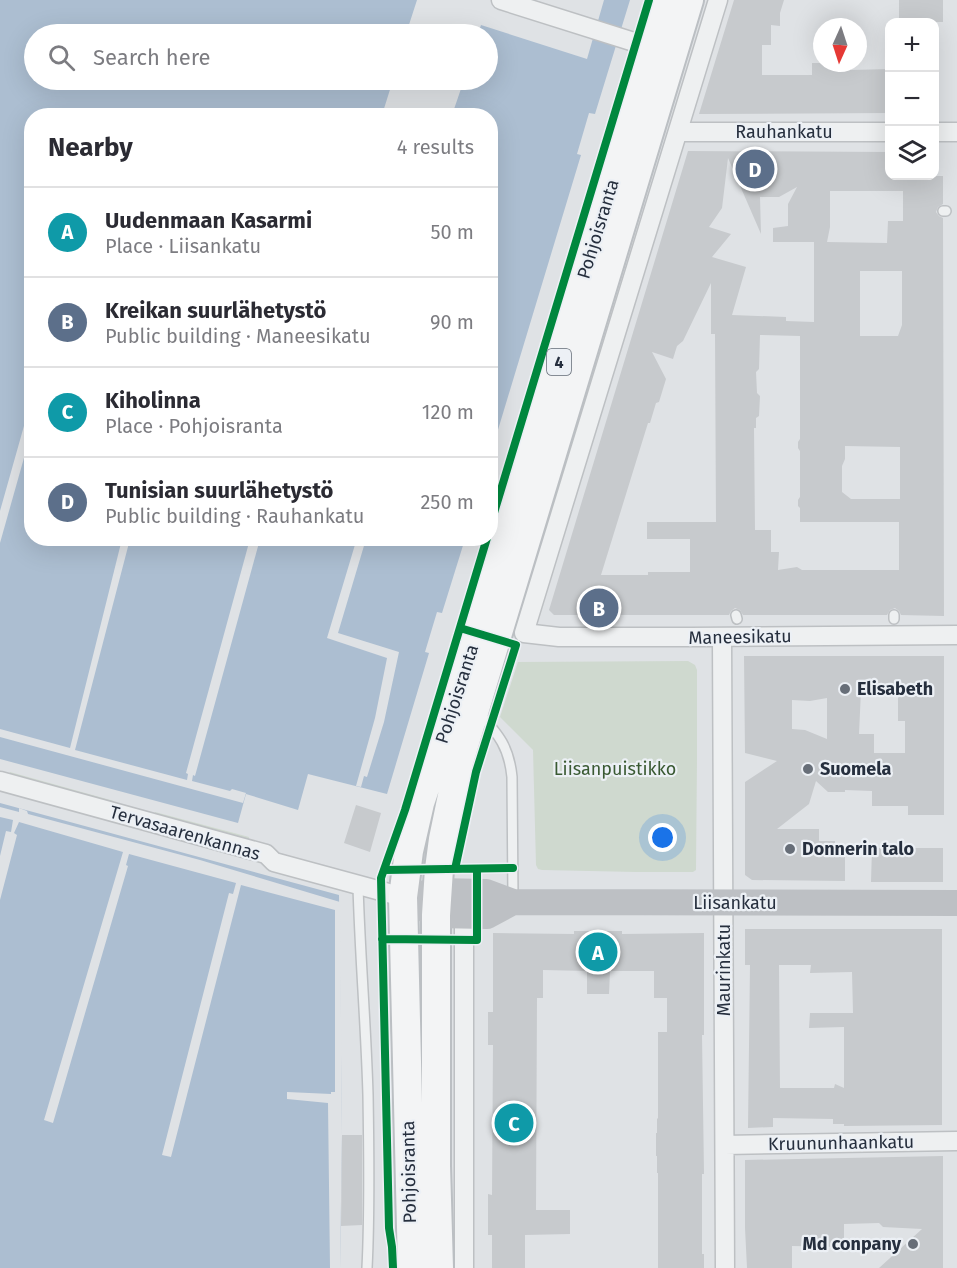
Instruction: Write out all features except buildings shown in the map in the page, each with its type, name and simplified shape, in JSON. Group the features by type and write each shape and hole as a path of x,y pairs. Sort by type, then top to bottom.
{"main road":[{"name":"Pohjoisranta","path":"412,1268 403,897 409,851 420,803 477,633 668,0"},
{"name":"Pohjoisranta","path":"440,1268 436,1166 446,908 443,838 449,803 459,762 689,0"}],"street":[{"path":"501,0 653,48"},
{"path":"678,132 718,0"},
{"name":"Rauhankatu","path":"678,132 885,132"},
{"name":"Maneesikatu","path":"678,132 524,633 551,637 957,635"},
{"path":"939,132 957,132"},
{"name":"Maurinkatu","path":"722,637 725,1268"},
{"name":"Tervasaarenkannas","path":"0,781 266,854 274,862 403,897"},
{"name":"Liisankatu","path":"446,908 486,892 513,902 957,903"},
{"name":"Liisankatu","path":"403,897 487,916 513,902"},
{"name":"Pohjoisranta","path":"446,908 464,1268"},
{"name":"Kruununhaankatu","path":"725,1145 957,1141"}],"lane":[{"path":"475,709 500,738 511,763 513,902"},
{"path":"358,886 368,1094 367,1268"}],"green space":[{"name":"Liisanpuistikko","path":"688,661 695,665 697,670 696,870 693,872 636,872 538,869 536,865 533,750 500,717 518,662"},
{"path":"10,772 114,801 113,807 8,778"},
{"path":"155,812 249,837 248,842 154,817"}],"water":[{"path":"0,0 630,0 595,114 589,113 577,154 581,155 498,430 498,108 24,108 24,546 463,546 442,613 437,612 425,652 429,653 387,794 308,774 298,810 246,794 238,823 0,759"},
{"path":"0,803 339,895 342,1135 340,1268 0,1268"}],"pier":[{"path":"417,0 604,0 587,59 498,30 498,24 409,24"},
{"path":"390,90 461,90 454,108 384,108"},
{"path":"24,426 24,458 0,543 0,511"},
{"path":"120,546 128,546 75,750 187,780 188,774 186,773 248,546 258,546 192,781 246,793 243,803 0,737 0,729 70,748"},
{"path":"355,546 364,546 338,633 399,652 384,722 367,777 364,776 361,787 356,786 375,718 387,658 327,638"},
{"path":"0,807 19,812 19,808 27,811 28,814 200,860 340,902 342,1135 340,1268 330,1268 328,1103 287,1099 287,1092 331,1094 335,1092 335,910 241,885 171,1157 162,1155 229,893 233,894 236,883 129,854 126,865 128,866 53,1123 44,1120 123,852 19,822 14,833 17,835 0,900 0,856 6,831 11,832 13,820 0,817"}],"cycle path":[{"path":"498,500 649,0"},
{"path":"393,1268 389,1228 381,878 405,810 485,546"},
{"path":"455,869 476,772 516,645 460,628"},
{"path":"384,870 513,868"},
{"path":"382,939 477,940 477,869"}],"place":[{"name":"Tunisian suurlähetystö","path":"755,169"},
{"name":"Kreikan suurlähetystö","path":"599,608"},
{"name":"Elisabeth","path":"845,689"},
{"name":"Suomela","path":"808,769"},
{"name":"Donnerin talo","path":"790,849"},
{"name":"Uudenmaan Kasarmi","path":"598,952"},
{"name":"Kiholinna","path":"514,1123"},
{"name":"Md conpany","path":"913,1244"}]}
